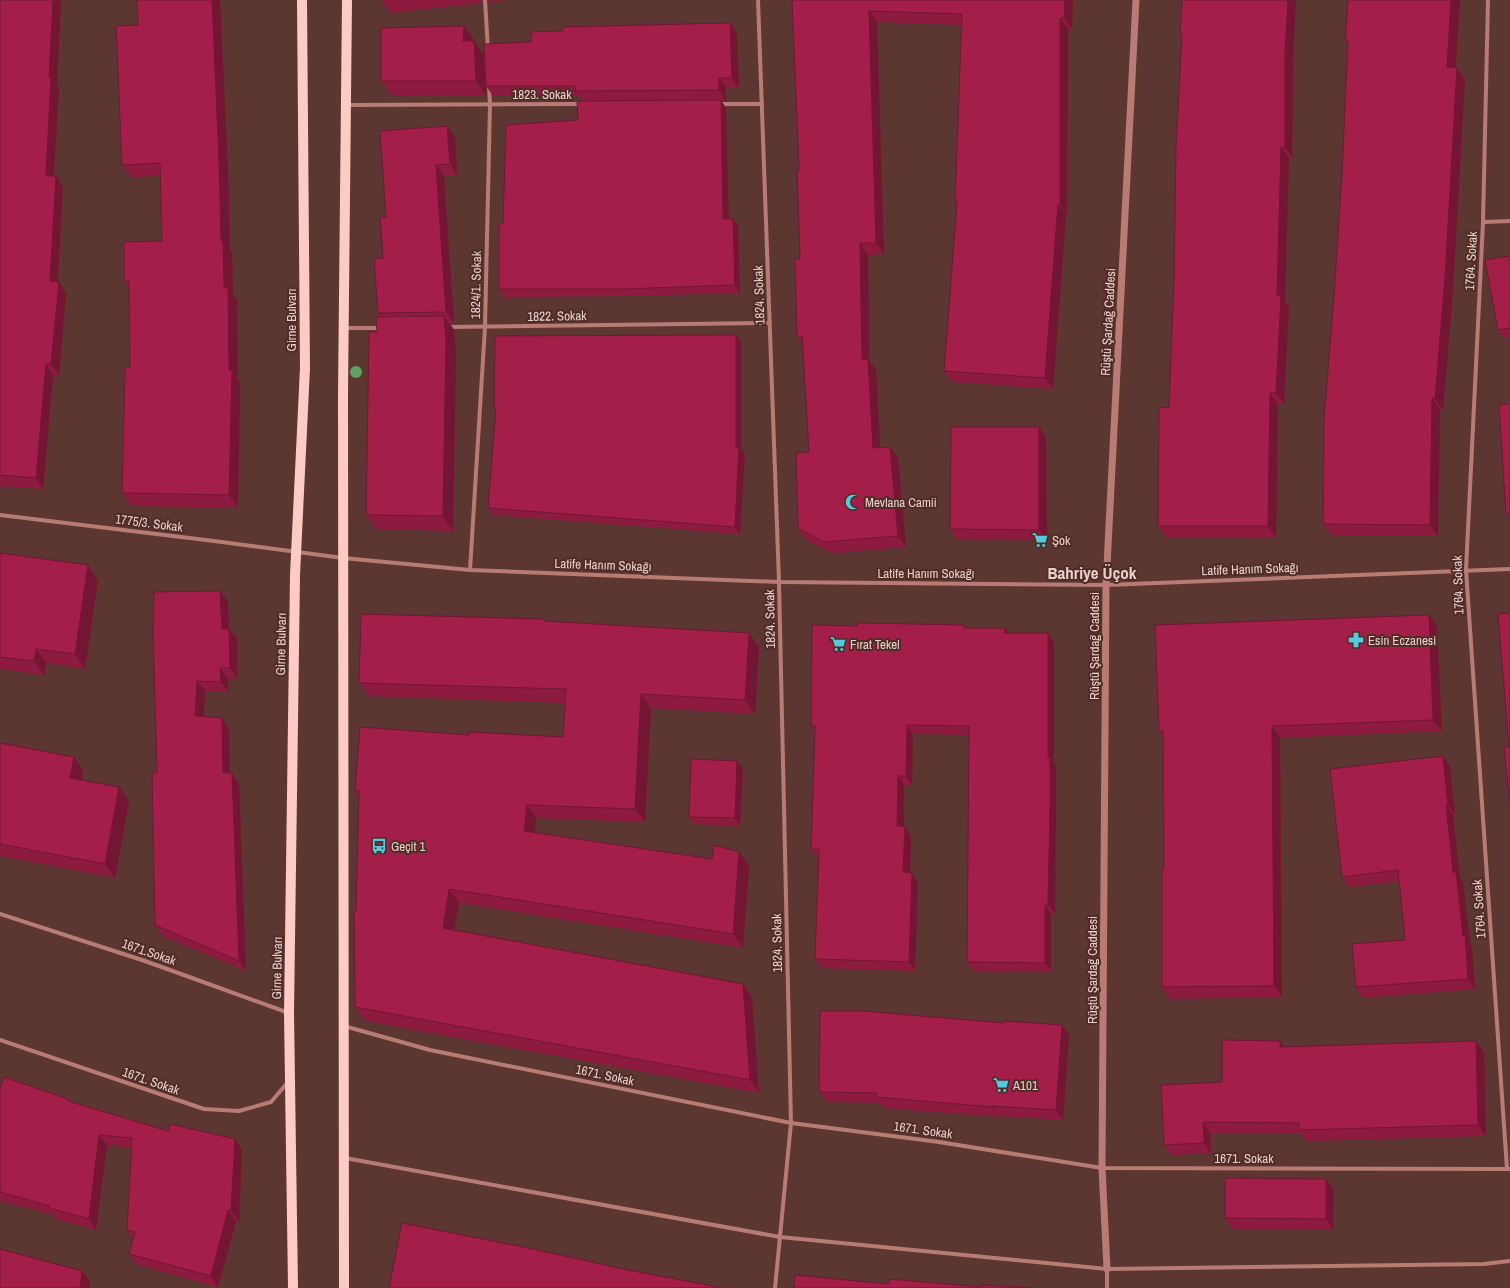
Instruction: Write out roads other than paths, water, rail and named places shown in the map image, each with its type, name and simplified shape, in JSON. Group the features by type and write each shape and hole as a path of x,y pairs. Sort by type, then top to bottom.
{"main road":[{"name":"Girne Bulvarı","path":"293,1288 290,1013 296,552 305,368 302,0"},
{"path":"344,1288 343,558 348,0"}],"street":[{"path":"486,0 488,52"},
{"name":"1824. Sokak","path":"758,0 779,582 791,1124 775,1288"},
{"name":"Rüştü Şardağ Caddesi","path":"1107,1269 1102,1168 1106,585 1136,0"},
{"name":"1764. Sokak","path":"1488,0 1483,222 1466,570 1508,1169"},
{"name":"1824/1. Sokak","path":"470,570 485,327 490,104 489,82"},
{"name":"1823. Sokak","path":"346,105 586,104"},
{"path":"714,104 762,104"},
{"path":"1483,222 1510,221"},
{"name":"1822. Sokak","path":"446,327 770,323"},
{"path":"344,328 391,328"},
{"name":"1775/3. Sokak","path":"0,515 343,558"},
{"name":"Latife Hanım Sokağı","path":"343,558 470,570 779,582 1106,585 1510,569"},
{"name":"1671.Sokak","path":"0,914 145,961 290,1013"},
{"name":"1671. Sokak","path":"344,1026 430,1050 791,1124 939,1142 1102,1168 1508,1169"},
{"name":"1671. Sokak","path":"0,1040 204,1110 239,1112 271,1102 290,1081"},
{"path":"344,1158 780,1237 1107,1269 1476,1264 1510,1261"},
{"path":"1107,1269 1108,1288"}],"place":[{"name":"Mevlana Camii","path":"853,502"},
{"name":"Şok","path":"1040,540"},
{"name":"Esin Eczanesi","path":"1356,640"},
{"name":"Fırat Tekel","path":"838,644"},
{"name":"Geçit 1","path":"379,846"},
{"name":"A101","path":"1001,1085"}],"district":[{"name":"Bahriye Üçok","path":"1092,572"}]}
